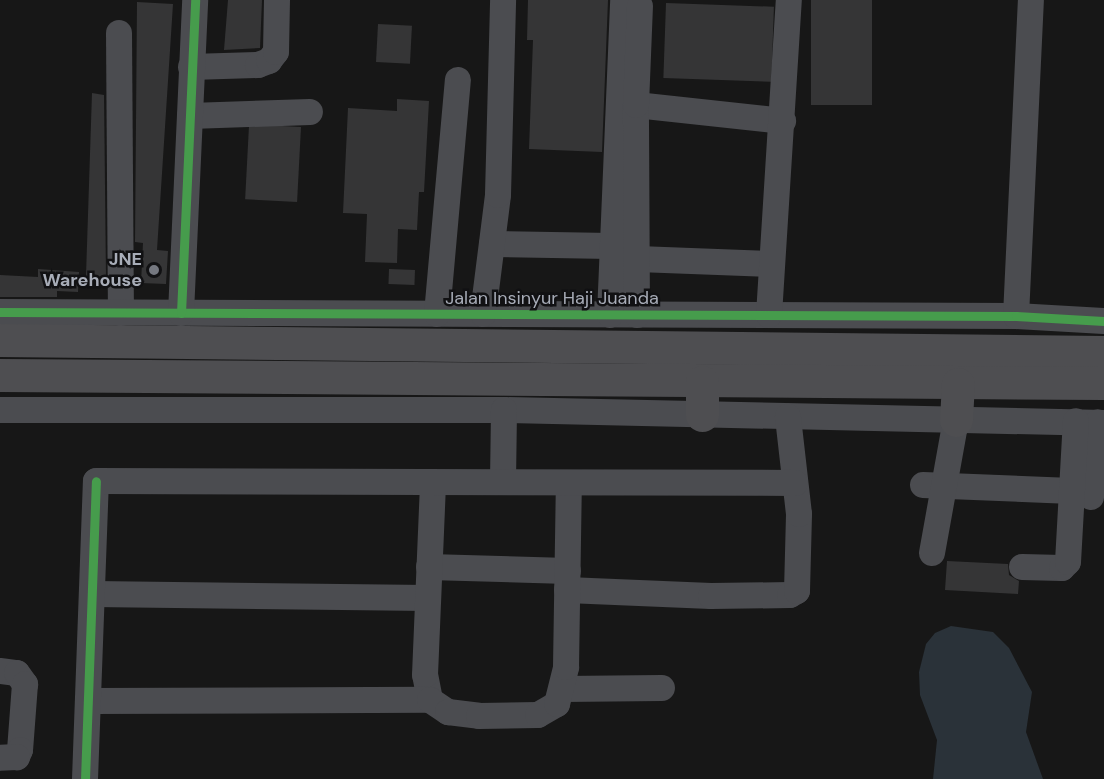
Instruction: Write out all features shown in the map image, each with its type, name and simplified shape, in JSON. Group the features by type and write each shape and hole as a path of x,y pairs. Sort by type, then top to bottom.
{"highway":[{"path":"0,340 1104,352"},
{"path":"0,375 958,384 1104,383"},
{"path":"702,382 702,415"},
{"path":"955,432 958,384"}],"street":[{"path":"175,313 190,116 195,0"},
{"path":"191,67 258,65 269,61 276,52 277,0"},
{"path":"483,314 498,195 503,0"},
{"path":"610,315 611,246 623,0"},
{"path":"637,315 636,105 640,0"},
{"path":"769,315 789,0"},
{"path":"1016,316 1031,0"},
{"path":"119,33 121,313"},
{"path":"437,314 459,80"},
{"path":"636,105 783,121"},
{"path":"190,116 310,112"},
{"path":"492,244 611,246"},
{"path":"170,250 175,313"},
{"path":"638,259 771,264"},
{"name":"Jalan Insinyur Haji Juanda","path":"0,312 1016,316 1104,321"},
{"path":"0,410 504,430 702,415 789,433 1088,432 1082,494 1068,562 1062,568 1022,567"},
{"path":"503,482 504,430"},
{"path":"932,553 936,520 935,485 955,432"},
{"path":"429,567 568,580 790,595 797,591 798,583 799,514 789,433"},
{"path":"85,779 91,701 96,481 795,483"},
{"path":"430,700 425,675 433,482"},
{"path":"91,701 430,700 448,712 480,716 538,716 557,705 563,690 568,580 569,483"},
{"path":"935,485 1082,494"},
{"path":"93,594 428,598"},
{"path":"0,671 23,678 11,720 17,757 0,758"},
{"path":"563,690 662,688"}],"shaded area":[{"path":"951,626 993,632 1009,648 1032,692 1026,732 1043,779 933,779 937,740 920,695 919,672 926,644 935,633"}],"building":[{"path":"228,0 262,0 260,48 224,50"},
{"path":"528,0 608,0 602,152 529,149 533,40 527,40"},
{"path":"811,0 872,0 872,105 811,105"},
{"path":"137,2 173,4 157,250 168,251 166,284 141,283 143,243 135,242"},
{"path":"666,3 774,7 771,82 663,78"},
{"path":"378,24 412,26 410,64 376,62"},
{"path":"92,93 104,95 106,278 86,276"},
{"path":"397,99 429,101 424,192 419,192 417,230 398,229 397,263 365,262 367,214 343,213 348,108 397,111"},
{"path":"249,124 301,127 297,202 245,199"},
{"path":"38,269 79,272 78,292 57,291 57,297 0,297 0,275 38,277"},
{"path":"389,269 415,270 414,285 388,284"},
{"path":"947,561 1008,564 1009,575 1019,581 1018,594 945,590"}],"cycle path":[{"path":"181,313 195,0"},
{"path":"0,312 1016,316 1104,321"},
{"path":"85,779 96,481"}],"place":[{"name":"JNE Warehouse","path":"154,270"}]}
